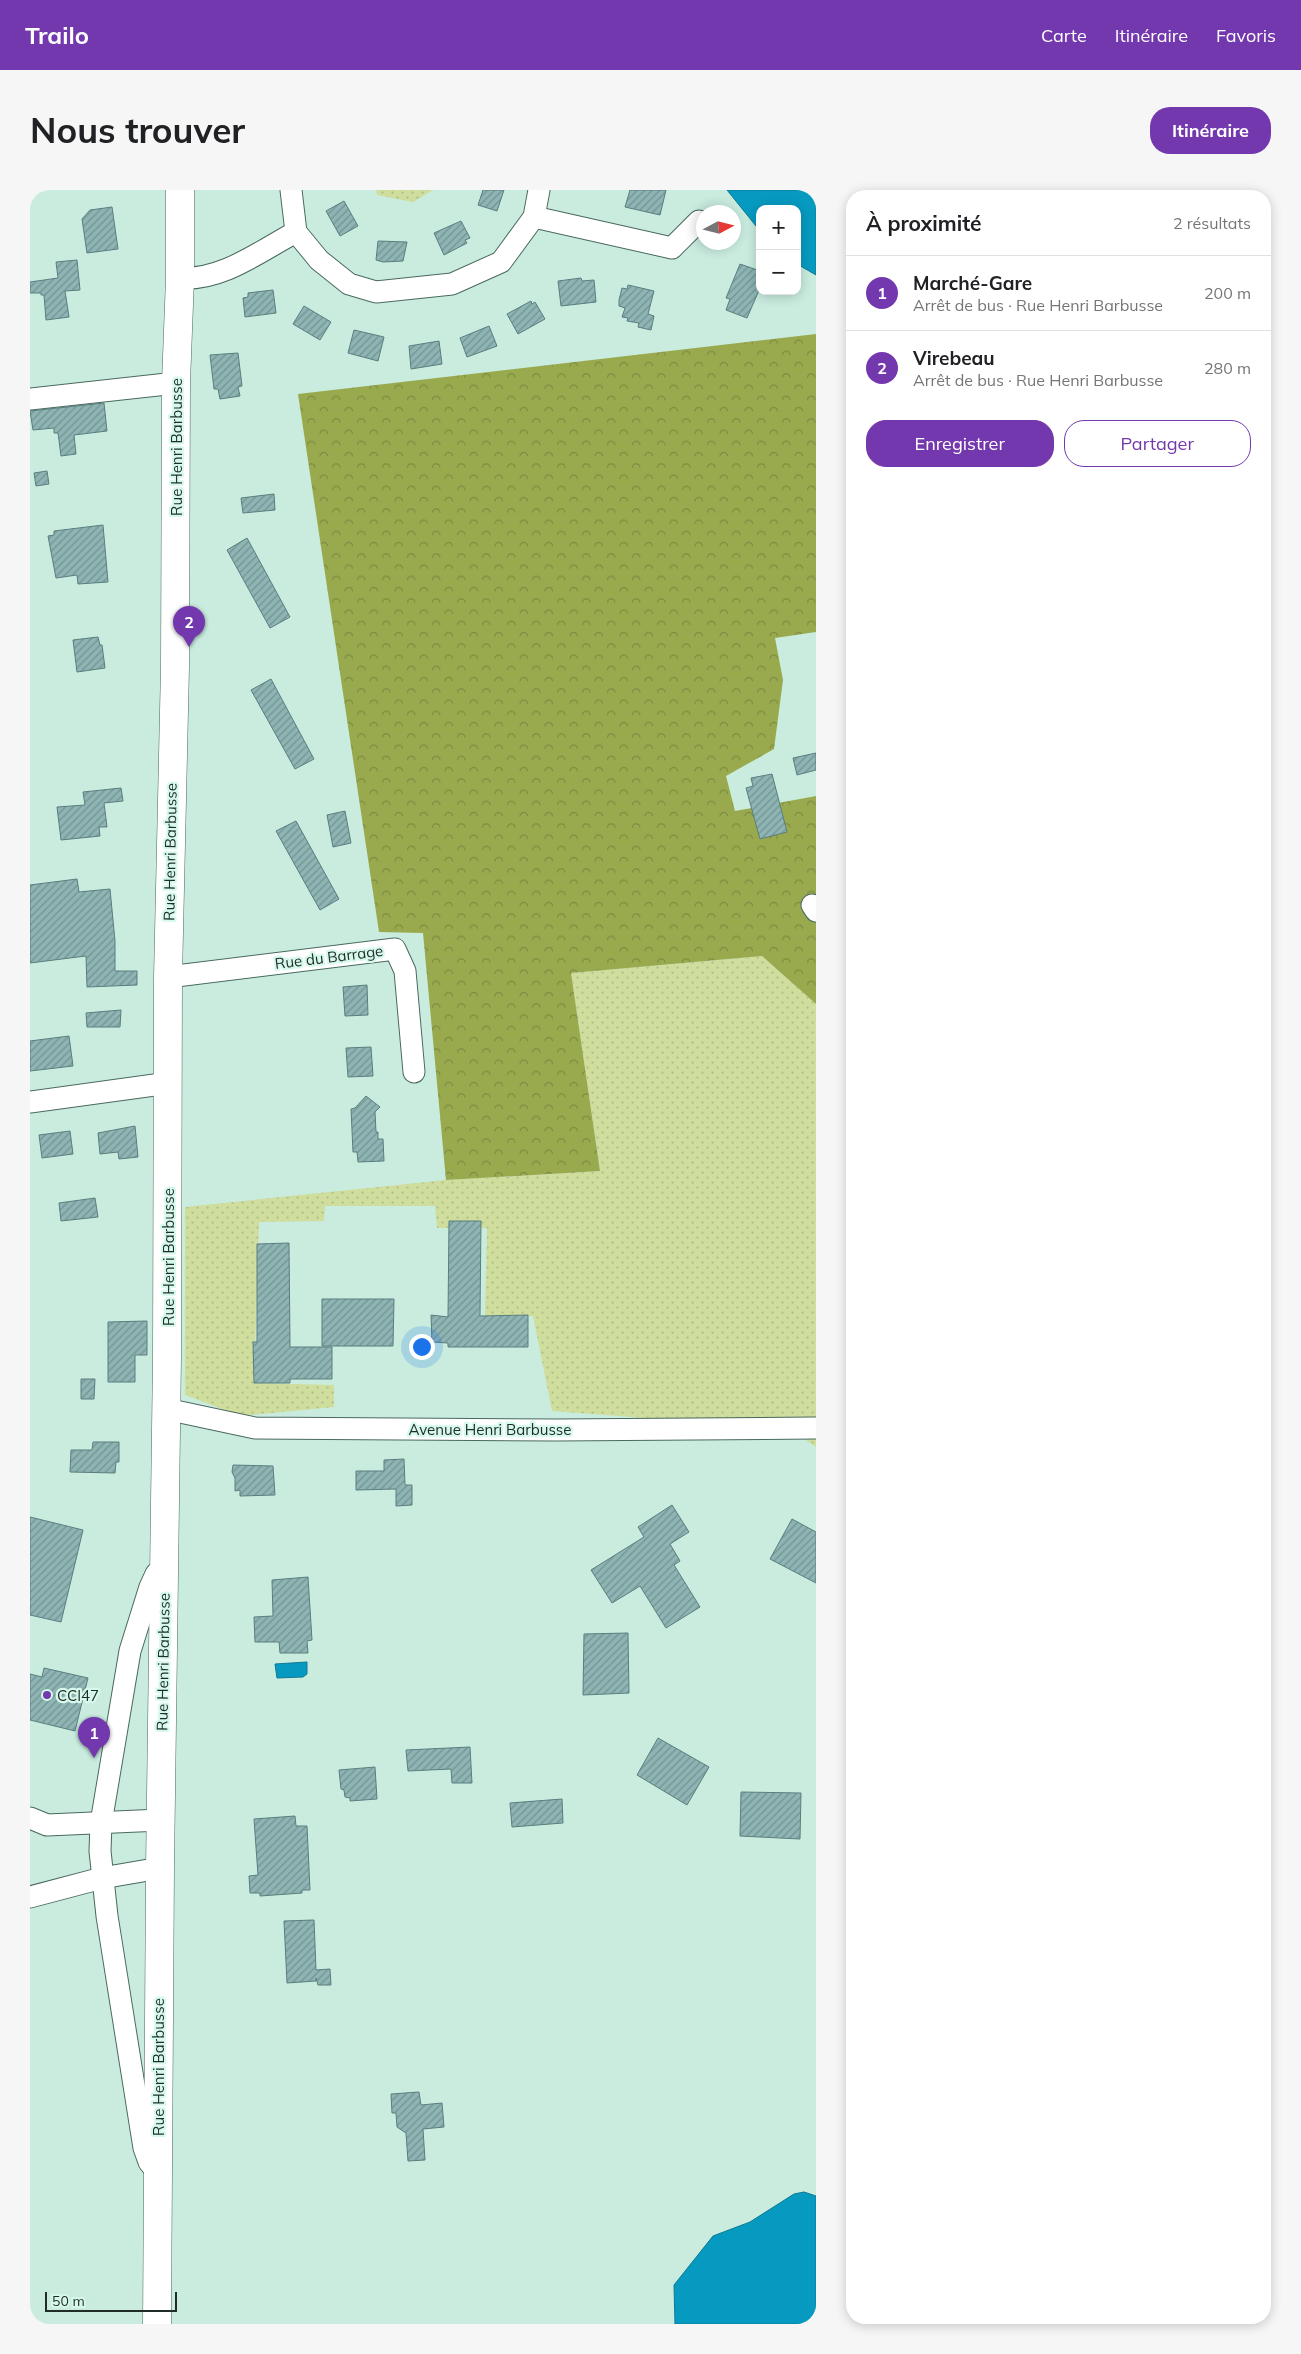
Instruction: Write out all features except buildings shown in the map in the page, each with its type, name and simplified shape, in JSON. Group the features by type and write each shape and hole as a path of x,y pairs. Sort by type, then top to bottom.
{"main road":[{"name":"Rue Henri Barbusse","path":"157,2324 169,1084 168,977 175,667 176,383 180,278 180,190"}],"street":[{"path":"291,190 296,232 319,260 349,284 376,292 452,284 502,262 534,217 539,190"},
{"path":"534,217 672,248 696,224"},
{"path":"180,278 207,277 229,268 296,232"},
{"path":"30,399 176,383"},
{"name":"Rue du Barrage","path":"168,977 395,949 406,971 414,1072"},
{"path":"30,1102 169,1084"},
{"name":"Avenue Henri Barbusse","path":"166,1409 255,1428 546,1430 816,1428"},
{"path":"158,2173 149,2162 144,2148 102,1878 101,1823 130,1651 150,1587 156,1574 164,1573"},
{"path":"30,1818 47,1825 161,1820"},
{"path":"30,1897 102,1878 160,1868"}],"green space":[{"path":"376,190 433,190 413,202 377,195"},
{"path":"816,334 816,632 775,638 783,680 774,749 726,776 735,811 816,796 816,1004 762,956 571,973 600,1171 446,1180 423,933 379,932 298,394"},
{"path":"762,956 816,1004 816,1447 790,1429 552,1411 533,1316 485,1316 487,1228 437,1228 435,1206 325,1206 324,1221 259,1222 254,1383 334,1385 334,1407 241,1416 185,1395 185,1207 446,1180 600,1171 571,973"}],"water":[{"path":"727,190 816,190 816,275 801,266 801,205 756,205 756,226 741,205"},
{"path":"307,1662 307,1674 303,1677 277,1678 275,1664"},
{"path":"804,2192 816,2196 816,2324 675,2324 674,2285 713,2236 750,2222 794,2194"}],"place":[{"name":"Virebeau","path":"189,647"},
{"name":"CCI47","path":"47,1695"},
{"name":"Marché-Gare","path":"94,1758"}]}
